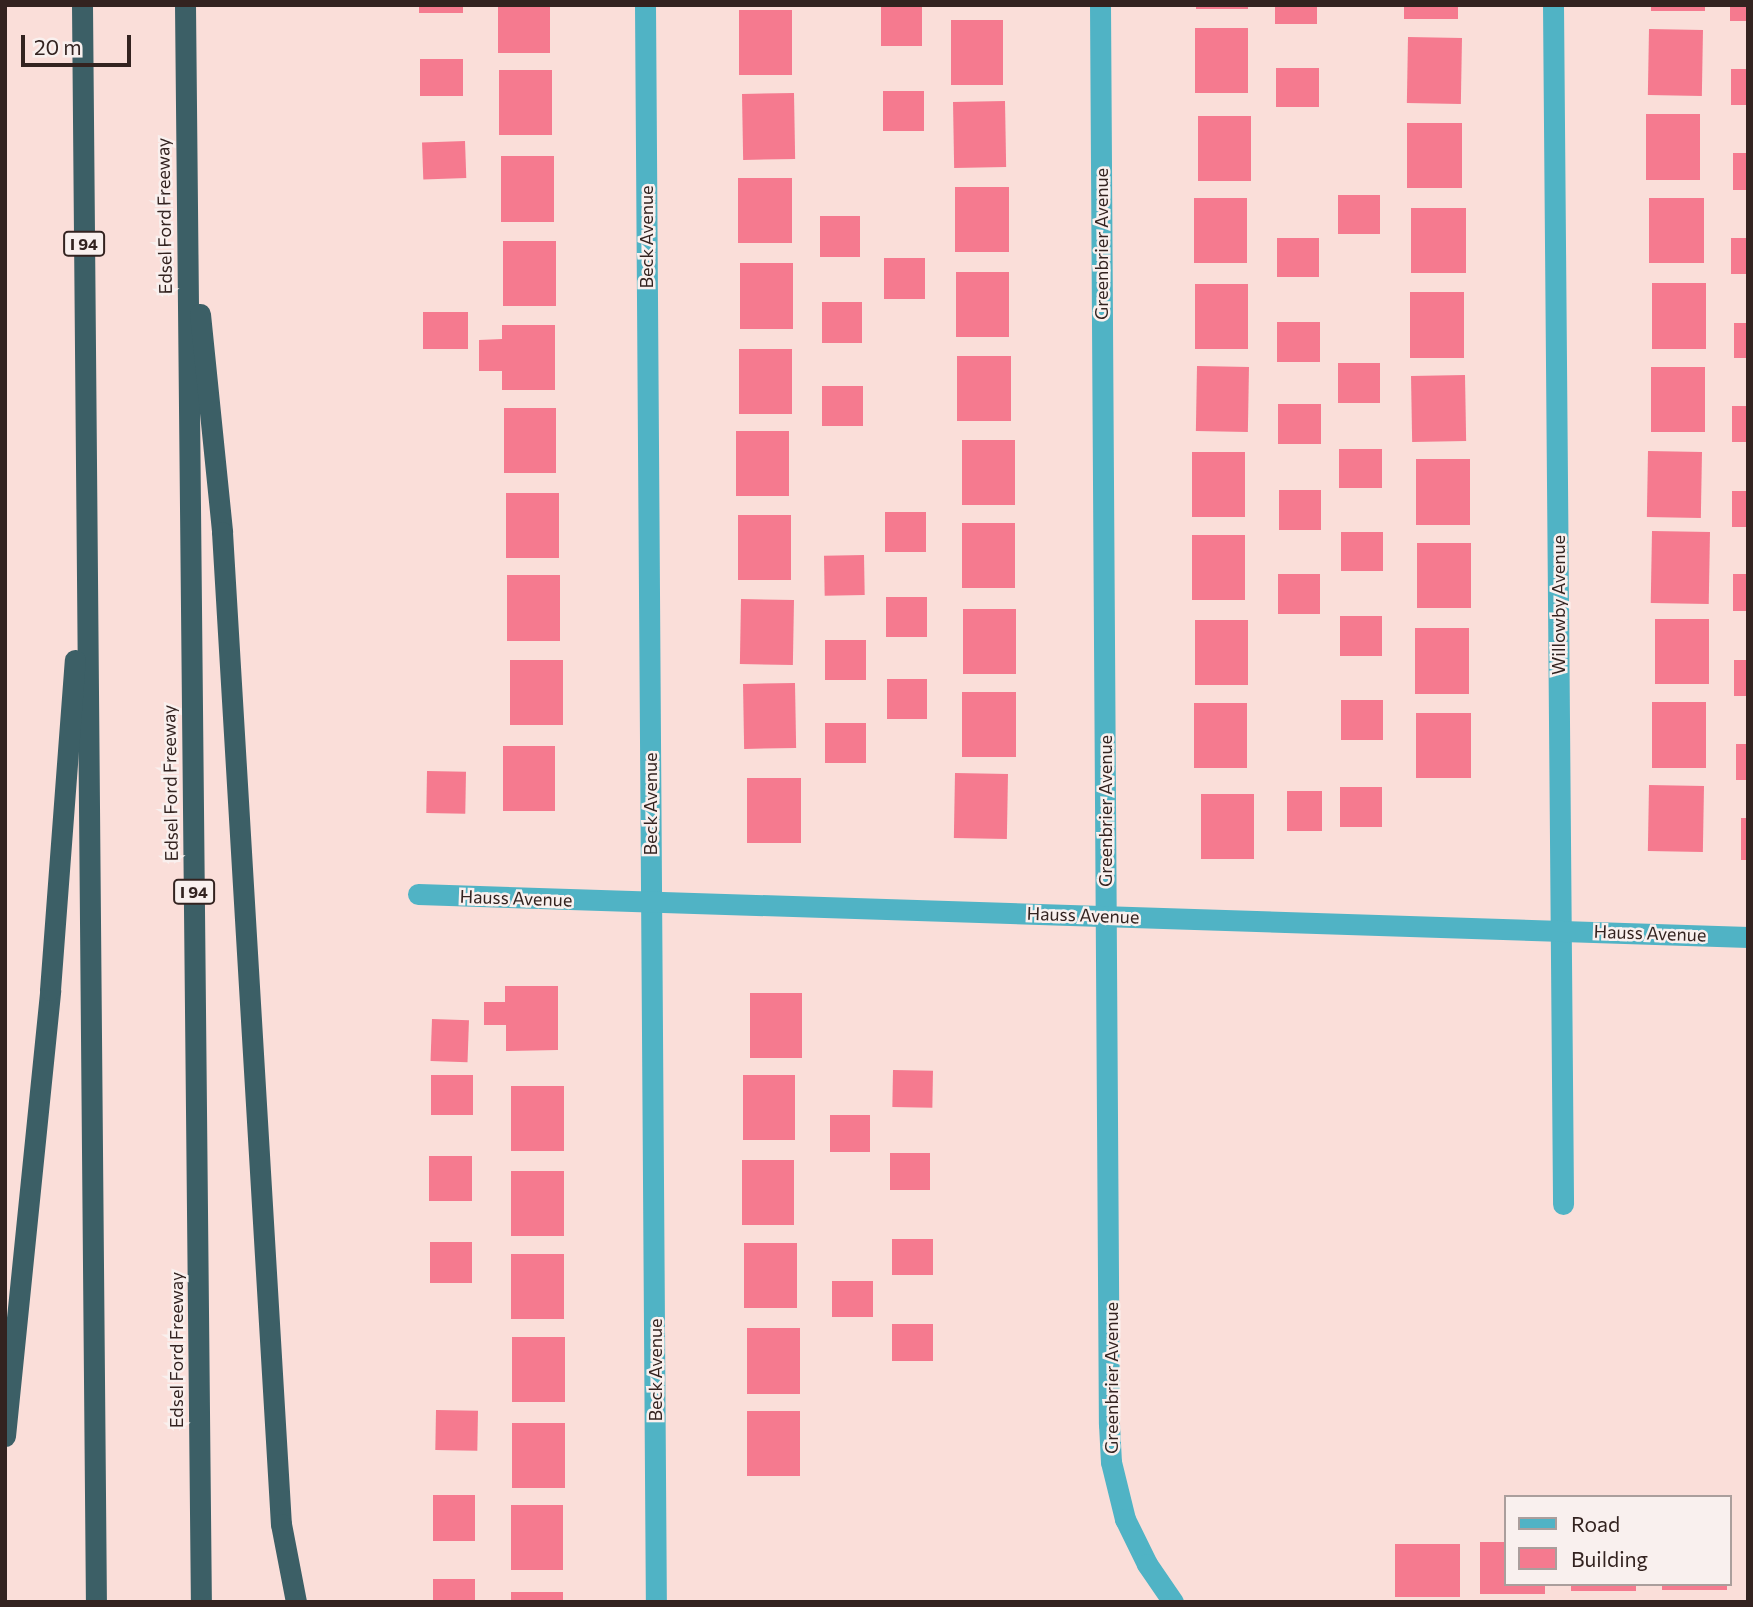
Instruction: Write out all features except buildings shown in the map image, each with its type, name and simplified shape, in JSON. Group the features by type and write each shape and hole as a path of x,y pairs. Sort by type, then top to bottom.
{"highway":[{"name":"I 94","path":"82,5 96,1602"},
{"name":"Edsel Ford Freeway","path":"185,5 201,1602"},
{"path":"186,183 222,531 281,1524 296,1602"},
{"path":"5,1436 63,840 86,484"}],"street":[{"name":"Beck Avenue","path":"645,5 656,1602"},
{"name":"Greenbrier Avenue","path":"1100,5 1111,1462 1134,1540 1173,1602"},
{"name":"Willowby Avenue","path":"1553,5 1563,1204"},
{"name":"Hauss Avenue","path":"418,894 1748,937"}]}
